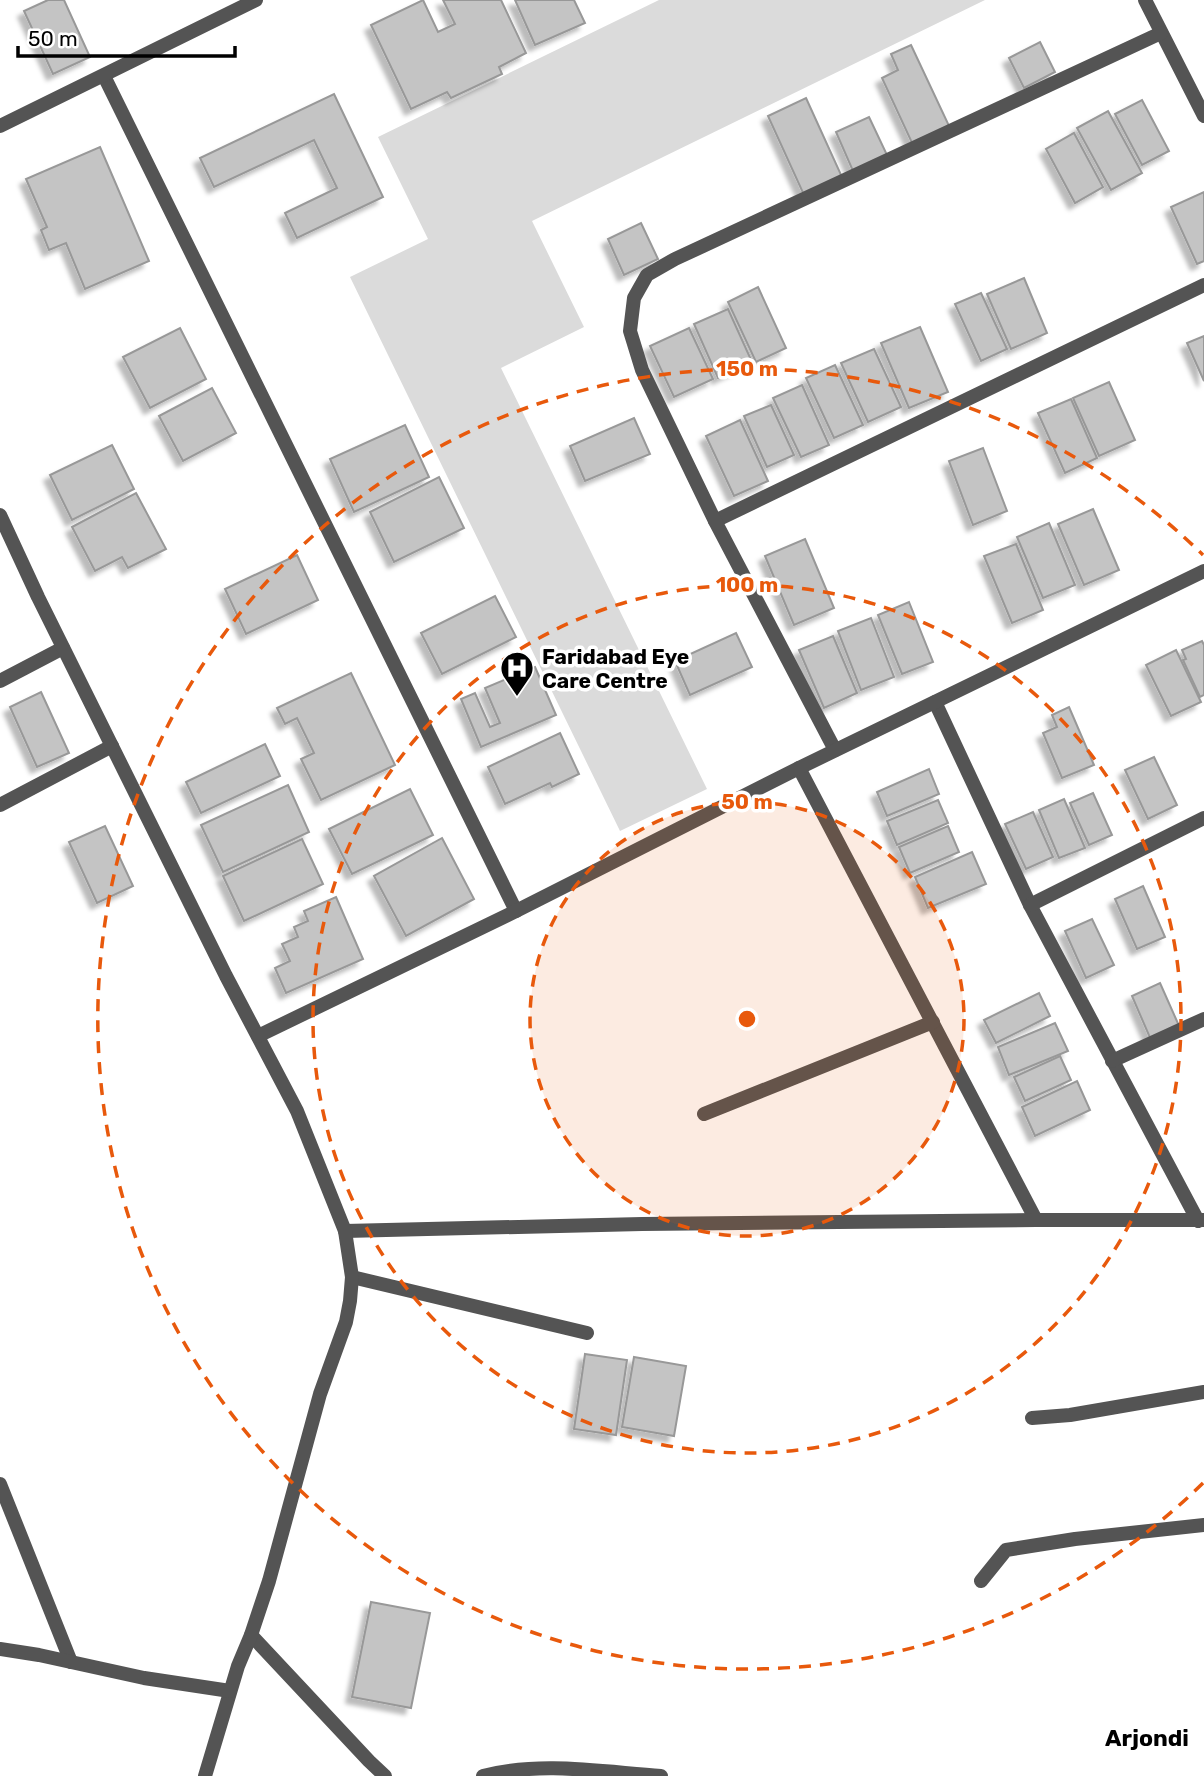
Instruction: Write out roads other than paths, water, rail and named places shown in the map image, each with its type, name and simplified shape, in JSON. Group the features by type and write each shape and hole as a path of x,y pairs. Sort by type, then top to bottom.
{"street":[{"path":"0,126 256,0"},
{"path":"1145,0 1204,116"},
{"path":"835,750 715,521 642,370 630,331 634,298 647,275 675,259 1161,33"},
{"path":"104,76 516,911"},
{"path":"715,521 1204,285"},
{"path":"0,515 5,541 63,648 226,976 297,1111 345,1231 352,1277 346,1322 320,1394 269,1581 238,1666 205,1776"},
{"path":"258,1036 516,911 835,750 1204,571"},
{"path":"0,681 63,648"},
{"path":"345,1231 642,1224 1201,1221 1112,1061 1030,905 935,702"},
{"path":"0,805 112,746"},
{"path":"799,768 1036,1220"},
{"path":"1030,905 1204,818"},
{"path":"1112,1061 1204,1019"},
{"path":"704,1114 933,1022"},
{"path":"352,1277 587,1333"},
{"path":"1032,1418 1070,1415 1204,1392"},
{"path":"0,1484 71,1662"},
{"path":"981,1581 1006,1550 1075,1539 1204,1525"},
{"path":"251,1636 385,1776"},
{"path":"0,1649 144,1678 230,1691"},
{"path":"483,1776 548,1768 660,1776"}],"place":[{"name":"Faridabad Eye Care Centre","path":"517,698"}],"district":[{"name":"Arjondi","path":"1147,1738"}]}
